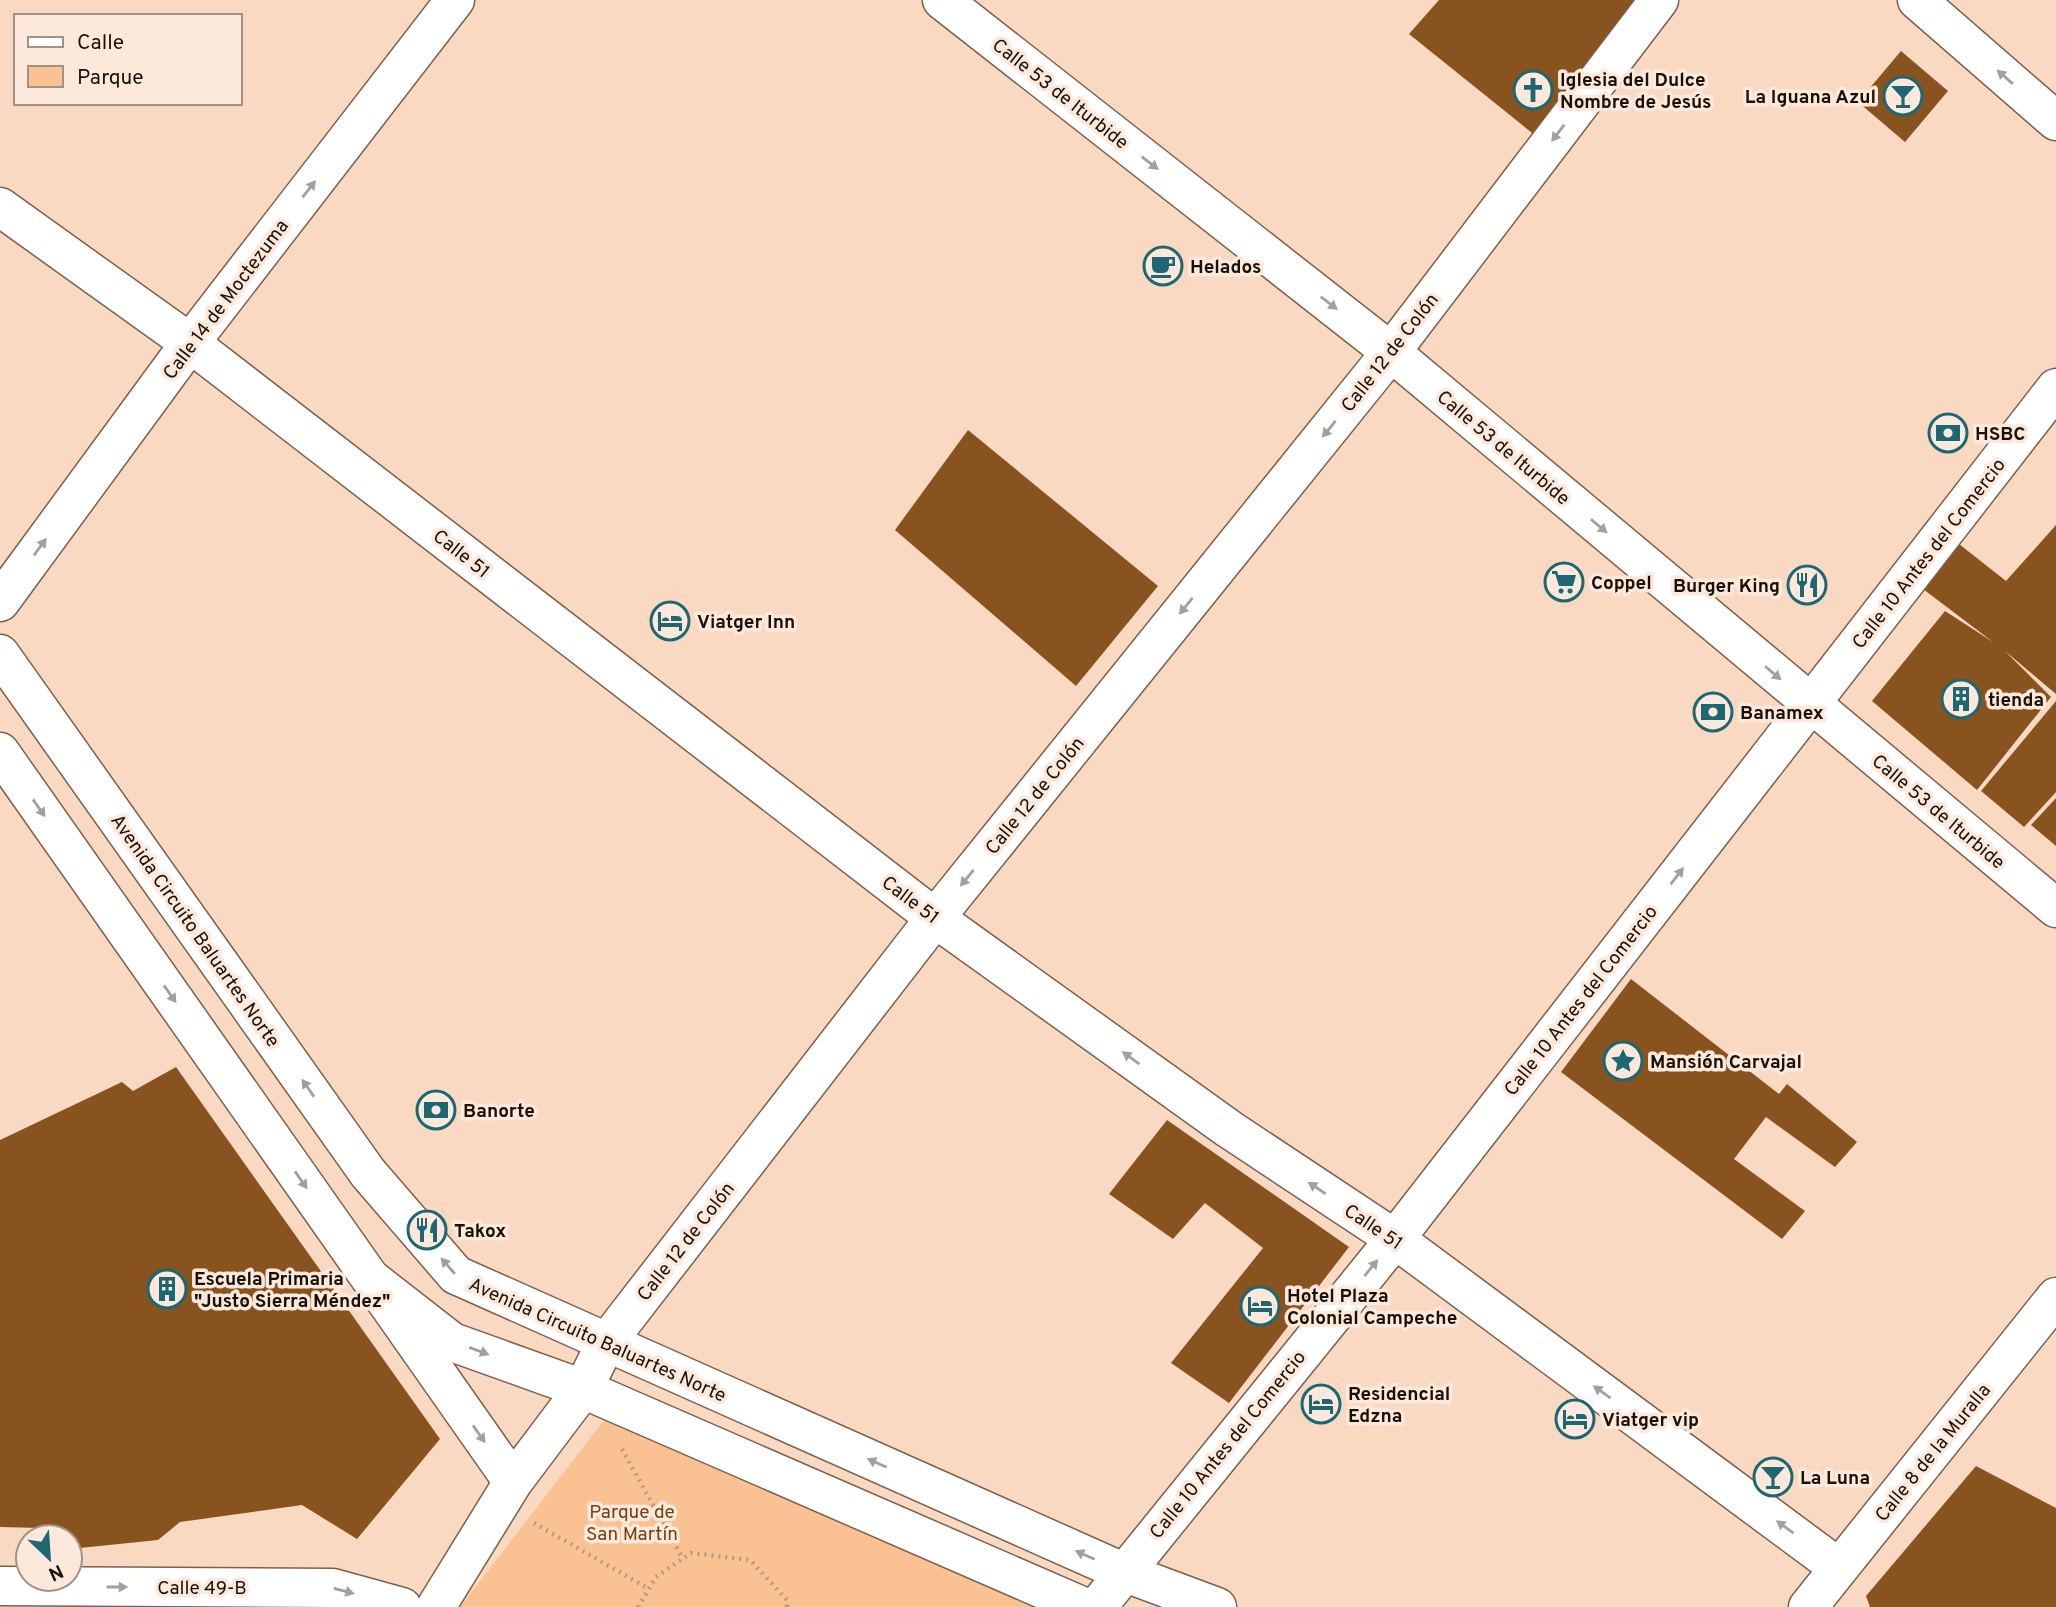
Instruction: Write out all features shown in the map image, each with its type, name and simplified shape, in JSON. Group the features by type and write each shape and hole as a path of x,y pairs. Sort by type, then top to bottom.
{"street":[{"name":"Calle 14 de Moctezuma","path":"0,602 190,343 455,0"},
{"name":"Calle 53 de Iturbide","path":"942,0 1391,352 2056,908"},
{"name":"Calle 12 de Colón","path":"436,1607 513,1482 583,1389 606,1343 935,918 1391,352 1659,0"},
{"path":"1917,0 2056,121"},
{"name":"Calle 51","path":"0,207 190,343 935,918 1229,1129 1395,1239 1839,1568"},
{"name":"Calle 10 Antes del Comercio","path":"1097,1607 1395,1239 2056,388"},
{"name":"Avenida Circuito Baluartes Norte","path":"0,654 368,1173 456,1275 1123,1572 1217,1607"},
{"path":"0,752 513,1482"},
{"path":"370,1278 452,1342 583,1389 1084,1607"},
{"name":"Calle 8 de la Muralla","path":"1808,1607 2056,1297"},
{"name":"Calle 49-B","path":"0,1586 333,1588 402,1607"}],"path":[{"path":"619,1443 682,1559"},
{"path":"528,1520 649,1589"},
{"path":"638,1607 656,1577 691,1553 750,1560 787,1600 787,1607"}],"green space":[{"name":"Parque de San Martín","path":"605,1419 1042,1607 460,1607"}],"building":[{"name":"Iglesia del Dulce Nombre de Jesús","path":"1439,0 1657,0 1547,145 1409,34"},
{"name":"La Iguana Azul","path":"1901,51 1948,91 1905,142 1858,102"},
{"path":"968,430 1158,586 1076,686 895,530"},
{"name":"tienda","path":"2056,525 2056,694 2005,651 2051,697 1977,790 1872,701 1945,611 1993,642 1923,589 1959,544 2006,581"},
{"path":"2056,701 2056,792 2024,827 1981,791"},
{"path":"2056,798 2056,846 2031,825"},
{"path":"1631,979 1779,1094 1787,1084 1857,1142 1835,1167 1766,1117 1734,1159 1805,1211 1782,1239 1561,1072"},
{"name":"Escuela Primaria \"Justo Sierra Méndez\"","path":"176,1067 440,1439 357,1539 302,1505 180,1522 158,1540 84,1548 84,1523 14,1523 14,1527 0,1527 0,1140 122,1082 133,1091"},
{"name":"Hotel Plaza Colonial Campeche","path":"1167,1120 1349,1247 1229,1403 1171,1363 1263,1248 1205,1203 1173,1239 1109,1194"},
{"path":"1976,1466 2056,1508 2056,1607 1870,1607 1866,1596"}],"place":[{"name":"Iglesia del Dulce Nombre de Jesús","path":"1533,90"},
{"name":"La Iguana Azul","path":"1903,96"},
{"name":"Helados","path":"1163,266"},
{"name":"HSBC","path":"1948,433"},
{"name":"Coppel","path":"1564,582"},
{"name":"Burger King","path":"1807,585"},
{"name":"Viatger Inn","path":"670,621"},
{"name":"tienda","path":"1961,699"},
{"name":"Banamex","path":"1713,712"},
{"name":"Mansión Carvajal","path":"1623,1061"},
{"name":"Banorte","path":"436,1110"},
{"name":"Takox","path":"427,1230"},
{"name":"Escuela Primaria \"Justo Sierra Méndez\"","path":"167,1289"},
{"name":"Hotel Plaza Colonial Campeche","path":"1260,1306"},
{"name":"Residencial Edzna","path":"1321,1404"},
{"name":"Viatger vip","path":"1575,1419"},
{"name":"La Luna","path":"1773,1477"}]}
